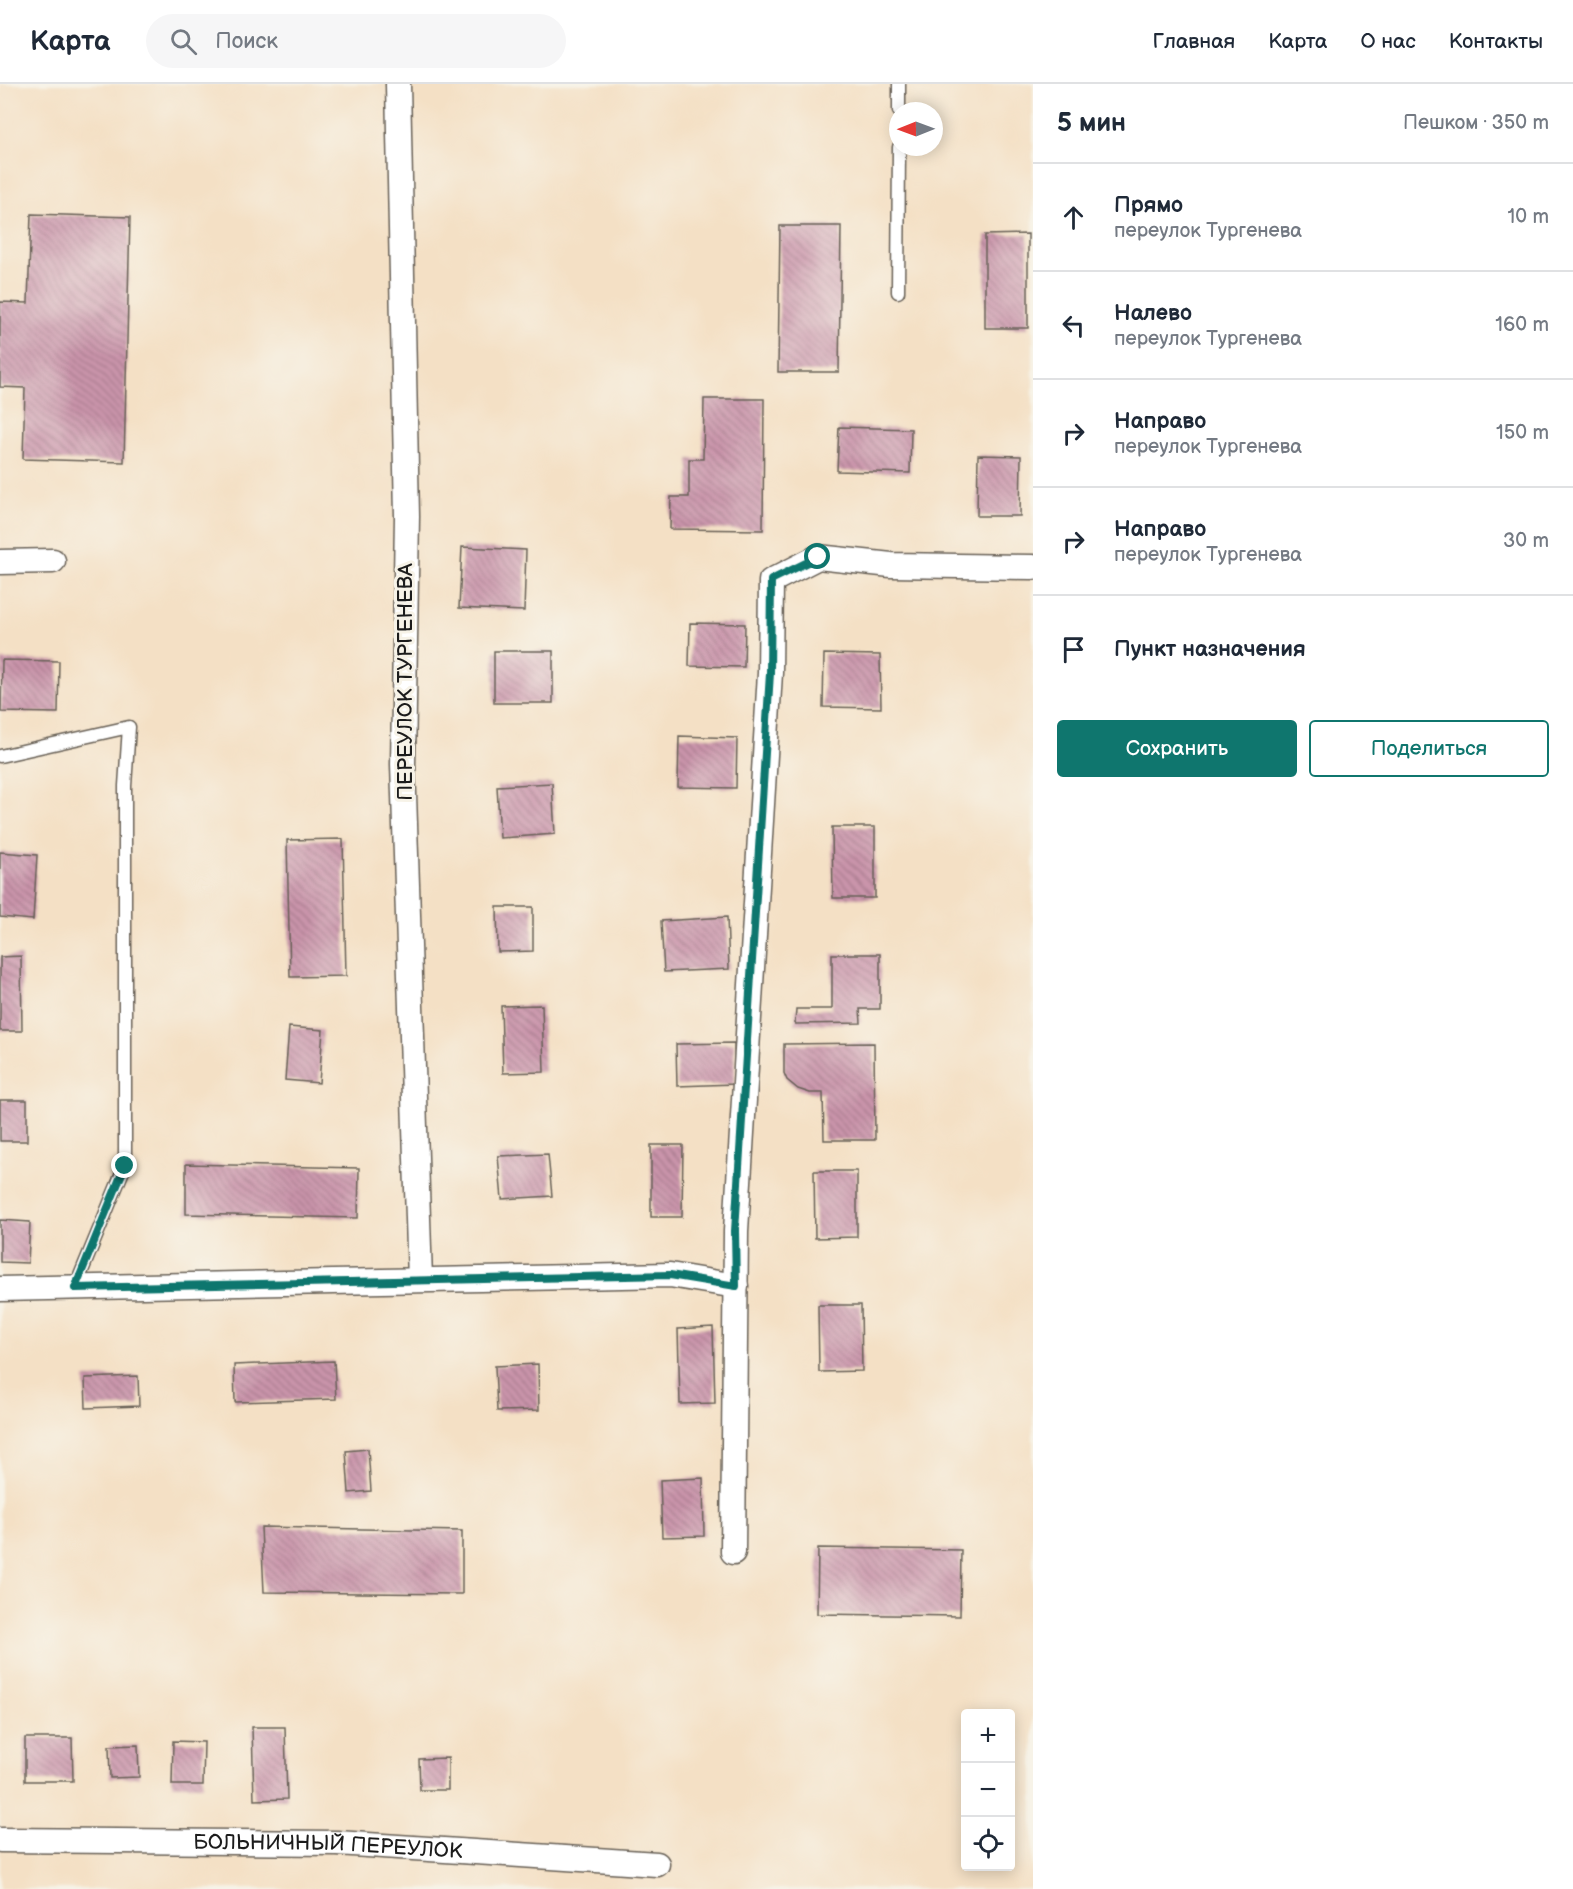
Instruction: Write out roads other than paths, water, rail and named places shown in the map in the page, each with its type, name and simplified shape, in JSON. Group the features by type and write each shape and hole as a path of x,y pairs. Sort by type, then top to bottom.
{"street":[{"name":"ПЕРЕУЛОК ТУРГЕНЕВА","path":"398,84 406,516 403,764 420,1279"},
{"path":"733,1552 735,1231 770,673 771,580 818,557 889,564 1033,567"},
{"path":"0,562 53,561"},
{"path":"0,1289 670,1275 736,1286"},
{"name":"БОЛЬНИЧНЫЙ ПЕРЕУЛОК","path":"0,1840 337,1843 657,1864"}],"lane":[{"path":"899,84 899,102"},
{"path":"898,292 899,156"},
{"path":"0,756 129,727 125,786 125,1166 75,1288"}]}
